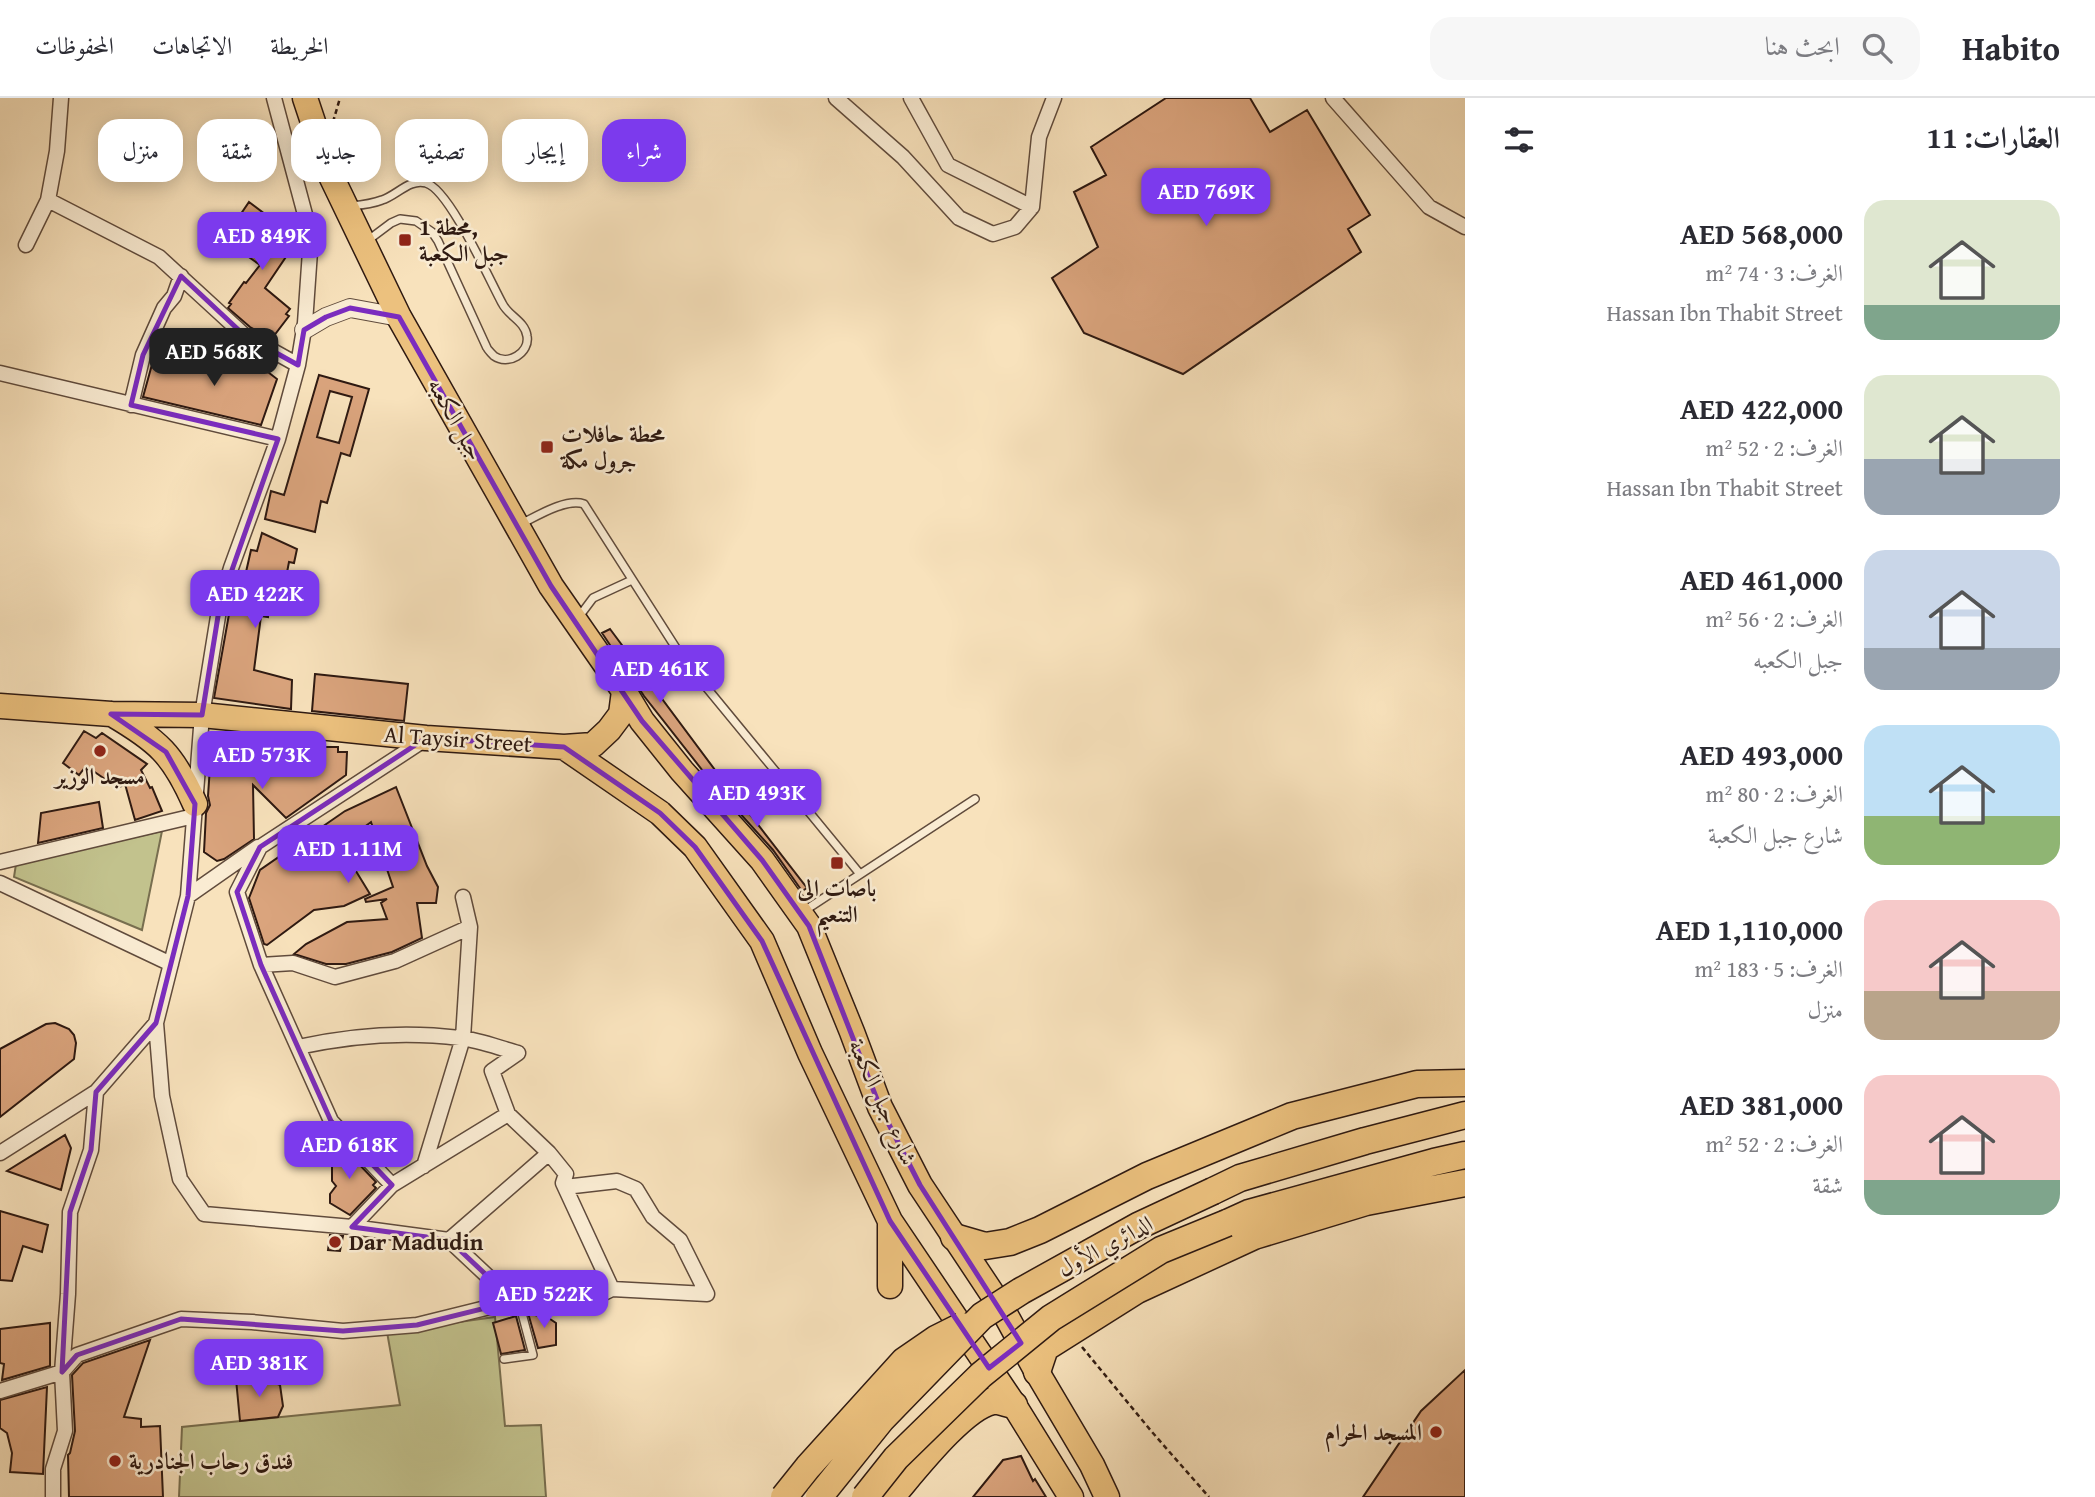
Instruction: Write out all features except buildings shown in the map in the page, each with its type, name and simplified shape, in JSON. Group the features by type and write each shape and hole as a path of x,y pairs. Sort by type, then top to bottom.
{"highway":[{"name":"جبل الكعبه","path":"305,98 331,176 399,317 551,586 624,691 642,722"},
{"path":"564,747 593,745 621,714 624,691"},
{"name":"Al Taysir Street","path":"0,706 111,714 202,715 426,738 564,747 613,779"},
{"path":"111,714 140,731 166,752 183,776 194,810"},
{"name":"شارع جبل الكعبة","path":"642,722 762,860 809,926 880,1107 920,1185 1003,1310 1092,1465 1107,1497"},
{"name":"شارع جبل الكعبة","path":"613,779 660,813 695,847 762,941 810,1053 890,1221 1014,1405 1071,1497"},
{"path":"954,1237 985,1246 1010,1242 1040,1230 1147,1176 1292,1116 1417,1084 1465,1083"},
{"name":"الدائري الأول","path":"819,1497 881,1420 982,1316 1021,1291 1138,1226 1240,1178 1465,1115"},
{"name":"الدائري الأول","path":"865,1497 896,1458 981,1375 1051,1318 1161,1250 1249,1213 1434,1161 1465,1155"},
{"path":"1037,1372 1045,1348 1136,1290 1254,1236 1366,1202 1465,1183"},
{"path":"890,1221 890,1286"},
{"path":"784,1497 904,1361 936,1339 982,1316"},
{"path":"891,1497 952,1428 980,1406 994,1401 1014,1405"}],"street":[{"path":"26,245 48,200 57,151 61,98"},
{"path":"274,98 311,237 304,330 298,365 278,439 220,604 202,715 188,895 156,1023 162,1096 180,1179 204,1214 352,1227 449,1240 516,1302"},
{"path":"835,98 903,157 959,218 993,234 1015,227 1032,207 1039,137 1054,98"},
{"path":"911,98 948,165 1032,207"},
{"path":"1333,98 1429,207 1465,227"},
{"path":"48,200 159,257 244,335 298,365"},
{"path":"131,405 143,355 164,308 174,296 181,276"},
{"path":"304,330 326,317 350,309 399,317"},
{"path":"0,373 278,439"},
{"path":"188,895 426,738"},
{"path":"0,862 194,810"},
{"path":"260,847 237,892 261,965 331,1121 392,1185"},
{"path":"0,883 171,964"},
{"path":"424,1166 463,1038 470,927 463,897"},
{"path":"261,965 293,963 335,977 395,961 470,927"},
{"path":"0,1153 96,1093 156,1023"},
{"path":"298,1046 336,1038 394,1034 463,1038 518,1053 492,1071 508,1114 549,1153 566,1174 563,1183 612,1289"},
{"path":"53,1497 53,1469 65,1431 62,1373 70,1212 91,1150 96,1093"},
{"path":"352,1227 392,1185 508,1114"},
{"path":"449,1240 549,1153"},
{"path":"0,1391 62,1373 77,1355 181,1319 252,1322 343,1331 417,1325 516,1302 562,1302 612,1289 707,1294 680,1240 653,1217 636,1189 617,1181 565,1187"}],"lane":[{"path":"346,206 387,199 414,183 425,182 434,187 444,197 459,221 505,310 521,323 527,337 525,348 519,355 501,359 487,348 438,241 425,225 400,219 390,223 364,244"},
{"path":"517,526 567,503 584,504 683,659 860,874"},
{"path":"576,621 593,598 632,580"},
{"path":"800,914 975,799"},
{"path":"504,1359 533,1355 516,1302"}],"path":[{"path":"1070,1332 1152,1433 1209,1497"}],"highlighted area":[{"path":"181,276 244,335 298,365 304,330 326,317 350,308 399,317 551,586 642,721 762,860 809,926 880,1107 920,1185 1021,1343 989,1368 890,1221 762,941 695,847 660,813 564,747 426,738 260,847 237,892 261,965 331,1121 392,1185 352,1227 449,1240 514,1301 417,1325 343,1331 181,1319 77,1355 62,1372 70,1212 91,1150 96,1092 156,1023 188,896 195,804 166,752 111,714 202,715 220,604 278,439 131,405 143,355"}],"green space":[{"path":"162,831 142,930 14,877 16,864"},
{"path":"495,1317 505,1426 541,1425 546,1497 179,1497 182,1427 400,1405 387,1332"}],"place":[{"name":"محطة 1, جبل الكعبة","path":"405,240"},
{"name":"محطة حافلات جرول مكة","path":"547,447"},
{"name":"مسجد الوزير","path":"100,751"},
{"name":"باصات الى التنعيم","path":"837,863"},
{"name":"Dar Madudin","path":"335,1242"},
{"name":"المسجد الحرام","path":"1436,1432"},
{"name":"فندق رحاب الجنادرية","path":"115,1461"}]}
